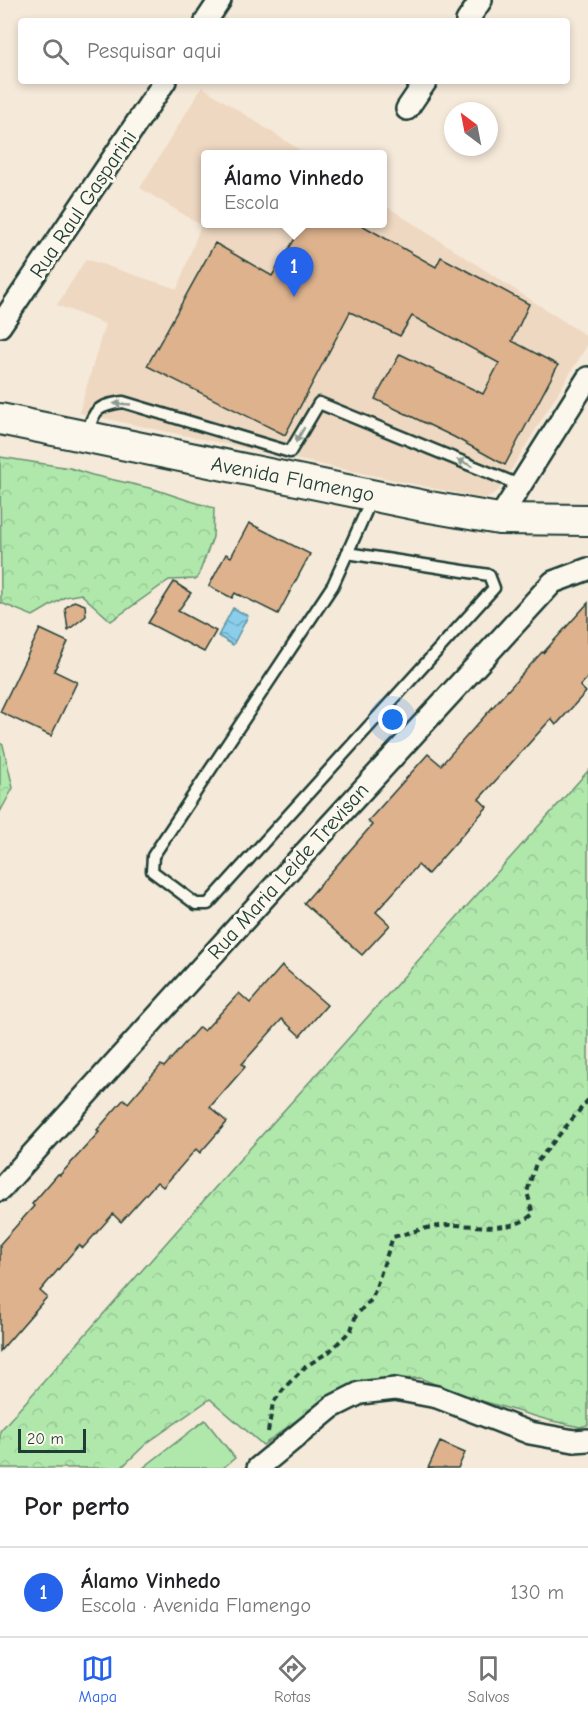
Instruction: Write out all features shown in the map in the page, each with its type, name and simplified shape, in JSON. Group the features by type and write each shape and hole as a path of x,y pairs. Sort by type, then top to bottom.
{"street":[{"path":"208,18 220,0"},
{"path":"469,18 481,0"},
{"name":"Rua Raul Gasparini","path":"0,326 163,84"},
{"path":"407,109 424,84"},
{"path":"499,519 588,378"},
{"name":"Avenida Flamengo","path":"0,419 424,506 499,519 588,520"},
{"name":"Rua Maria Leide Trevisan","path":"0,1190 301,856 554,582 588,569"},
{"path":"263,1464 332,1407 360,1393 394,1389 437,1397 530,1433 574,1441 588,1440"}],"lane":[{"path":"86,438 94,414 105,405 123,402 290,452 319,403 519,485"},
{"path":"347,553 489,576 494,588 208,904 196,904 152,871 153,856 333,585 347,553 373,495"}],"path":[{"path":"263,1464 273,1403 287,1384 330,1351 351,1330 356,1315 372,1299 393,1237 440,1226 490,1227 524,1222 533,1214 527,1192 536,1163 588,1101"}],"shaded area":[{"path":"202,87 300,150 201,150 201,225 140,188"},
{"path":"387,207 588,337 588,344 498,491 484,499 79,413 105,324 57,305 86,259 177,289 201,225 201,228 387,228"}],"green space":[{"path":"0,457 70,468 154,489 214,508 213,537 197,579 169,580 111,621 81,594 65,597 33,616 1,603"},
{"path":"0,743 3,745 13,788 0,812"},
{"path":"588,771 588,1425 580,1427 548,1420 461,1395 420,1378 370,1380 312,1409 263,1445 210,1399 147,1443 121,1468 0,1468 0,1431"},
{"path":"205,1420 235,1458 223,1468 143,1468"}],"water":[{"path":"233,608 248,616 233,645 218,636"}],"building":[{"path":"302,228 367,228 436,267 441,257 529,304 512,341 558,365 505,465 454,437 375,399 400,354 483,394 499,363 412,316 400,336 350,312 285,435 147,366 215,243 272,276"},
{"path":"249,523 310,554 278,614 240,595 235,593 232,598 209,586 226,554 231,557"},
{"path":"174,582 191,593 178,611 216,631 204,652 148,623"},
{"path":"74,601 85,605 86,616 68,630 65,608"},
{"path":"588,603 588,677 580,686 586,692 556,725 551,719 479,799 487,807 428,874 418,865 376,912 390,925 362,955 304,903 372,825 368,821 428,754 441,765"},
{"path":"40,629 68,642 54,671 77,682 51,736 0,712"},
{"path":"282,966 327,1005 300,1036 282,1019 242,1064 245,1067 210,1107 227,1122 200,1153 196,1149 163,1187 157,1182 121,1222 113,1214 83,1248 79,1245 40,1291 47,1297 0,1351 0,1244 34,1206 32,1204 58,1174 60,1175 99,1132 97,1130 124,1099 128,1103 161,1065 164,1067 199,1027 204,1031 239,993 250,1003"},
{"path":"440,1442 465,1453 458,1468 428,1468"}],"place":[{"name":"Álamo Vinhedo","path":"294,297"}]}
